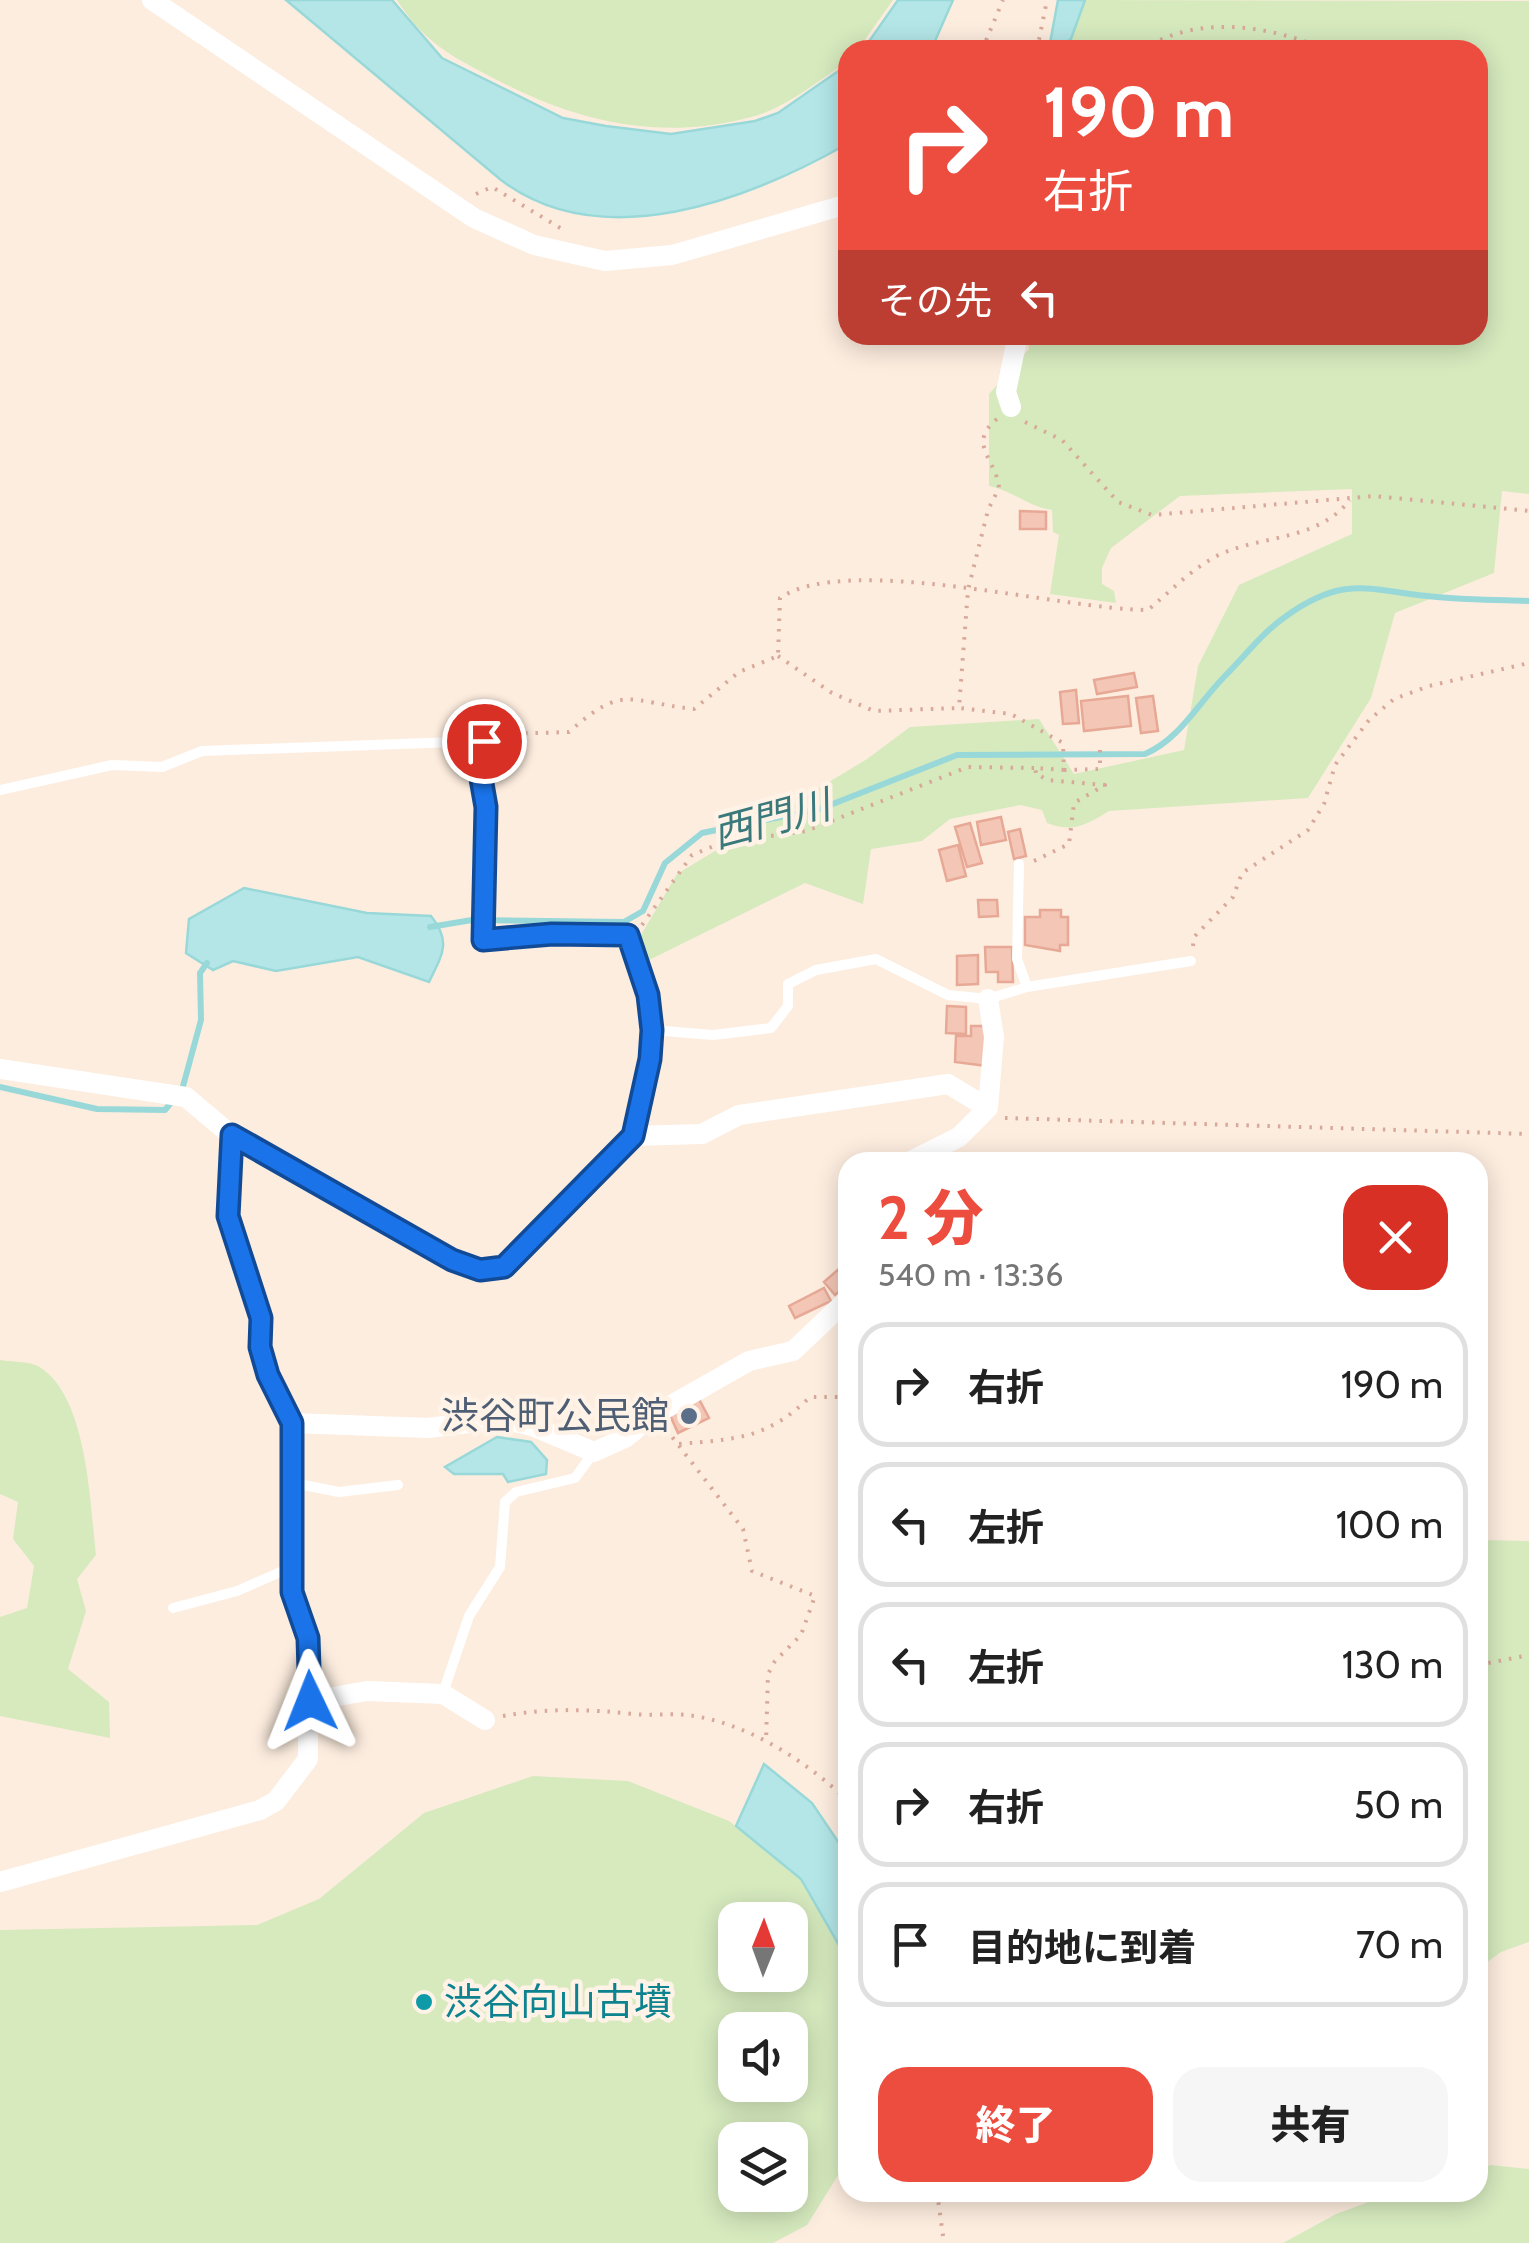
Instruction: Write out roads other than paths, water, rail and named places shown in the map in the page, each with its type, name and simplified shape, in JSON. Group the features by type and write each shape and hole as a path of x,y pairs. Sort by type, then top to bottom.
{"street":[{"path":"152,0 474,218 534,245 605,261 672,255 838,207"},
{"path":"1012,407 1006,392 1016,345"},
{"path":"484,741 479,767 486,807 483,940 552,934 628,935"},
{"path":"929,1152 958,1137 988,1108 994,1037 988,999"},
{"path":"0,1069 177,1096 232,1135 452,1260 480,1270 504,1267 633,1136 702,1134 739,1115 948,1084 988,1108"},
{"path":"0,1882 138,1847 276,1801 308,1759 308,1638 292,1592 292,1423 268,1375 260,1347 261,1318 228,1216 232,1135"},
{"path":"292,1423 428,1428 501,1420 532,1426 594,1452 625,1438 654,1416 749,1361 793,1351 838,1308"},
{"path":"310,1701 367,1692 442,1694 485,1720"}],"lane":[{"path":"0,790 112,765 162,768 202,751 484,741"},
{"path":"1019,864 1017,959 1026,986"},
{"path":"628,935 648,995 652,1030 650,1059 633,1136"},
{"path":"652,1030 713,1035 772,1028 788,1006 788,984 816,970 876,959 948,994 988,999 1026,986 1192,961"},
{"path":"442,1694 469,1616 500,1567 505,1502 516,1492 574,1478 594,1452"},
{"path":"292,1483 339,1492 398,1485"},
{"path":"173,1608 237,1591 292,1567"}],"water":[{"path":"286,0 392,0 442,58 563,118 606,126 671,134 755,121 778,113 838,71 838,149 766,184 722,200 676,212 629,217 584,215 541,203 501,180"},
{"path":"898,0 953,0 935,40 870,40"},
{"path":"1058,0 1085,0 1071,39 1051,40"},
{"path":"244,888 367,913 431,916 443,941 441,956 429,982 358,957 276,971 233,961 213,970 186,953 189,919"},
{"path":"497,1437 531,1442 547,1460 546,1474 508,1482 503,1474 454,1474 445,1467"},
{"path":"764,1764 812,1803 838,1842 838,1943 801,1879 736,1826"}],"waterway":[{"name":"西門川","path":"430,927 472,920 624,922 643,911 665,863 702,833 820,809 957,755 1145,754 1179,730 1269,630 1326,594 1360,588 1449,598 1529,601"},
{"name":"西門川","path":"182,1090 201,1020 200,973 207,963"},
{"name":"西門川","path":"0,1087 97,1109 165,1110 174,1099"}],"place":[{"name":"渋谷町公民館","path":"689,1416"},
{"name":"渋谷向山古墳","path":"424,2002"}]}
